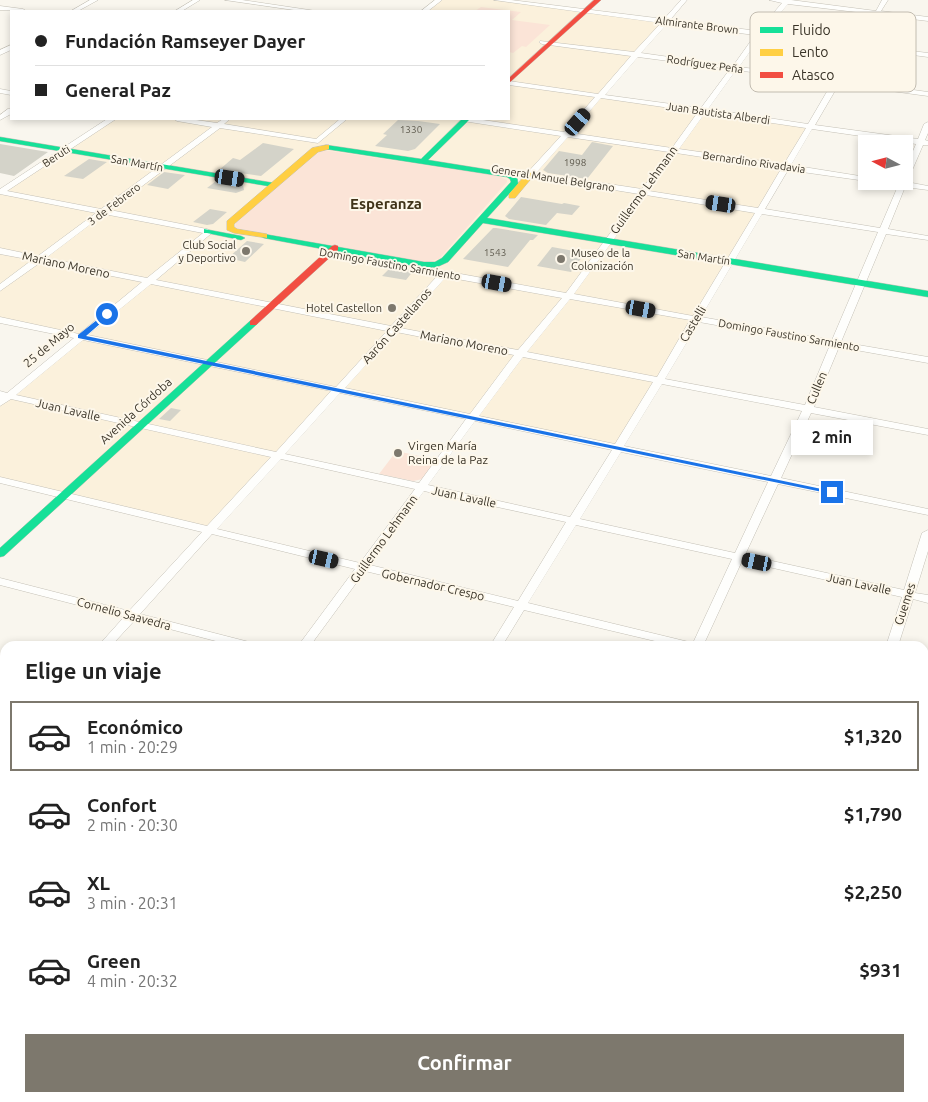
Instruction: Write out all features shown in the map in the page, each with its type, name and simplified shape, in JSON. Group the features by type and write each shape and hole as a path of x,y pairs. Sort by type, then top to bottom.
{"main road":[{"path":"510,81 584,7 598,0"},
{"path":"510,72 547,43"},
{"path":"420,159 456,120"},
{"path":"420,159 464,120"},
{"name":"San Martín","path":"0,139 269,185"},
{"name":"General Manuel Belgrano","path":"320,143 509,175 514,178 515,182"},
{"name":"25 de Mayo","path":"208,231 269,185 320,143"},
{"name":"General Manuel Belgrano","path":"420,159 531,174"},
{"name":"Aarón Castellanos","path":"424,264 437,264 445,260 531,174"},
{"name":"Aarón Castellanos","path":"444,274 515,182"},
{"name":"25 de Mayo","path":"230,223 269,185"},
{"name":"San Martín","path":"486,221 928,294"},
{"name":"Domingo Faustino Sarmiento","path":"230,223 230,228 234,231 444,274"},
{"name":"Domingo Faustino Sarmiento","path":"208,231 424,264"},
{"name":"Avenida Córdoba","path":"0,554 59,495 327,250"},
{"name":"Avenida Córdoba","path":"0,543 59,495"}],"street":[{"path":"76,10 95,0"},
{"path":"180,10 197,0"},
{"path":"228,0 296,10"},
{"path":"280,9 295,0"},
{"path":"425,10 439,0"},
{"name":"Almirante Brown","path":"496,0 584,7 666,21 750,32"},
{"name":"Aarón Castellanos","path":"531,174 684,0"},
{"path":"772,0 870,12"},
{"name":"Castelli","path":"879,12 885,0"},
{"name":"Guillermo Lehmann","path":"778,12 787,1"},
{"path":"0,8 15,10"},
{"name":"Rodríguez Peña","path":"547,43 750,70"},
{"name":"Guillermo Lehmann","path":"308,641 520,354 568,296 750,46"},
{"name":"Juan Bautista Alberdi","path":"510,82 924,142"},
{"name":"Castelli","path":"499,641 659,381 830,92"},
{"name":"Rodríguez Peña","path":"913,92 928,94"},
{"name":"Beruti","path":"0,192 110,120"},
{"name":"General Manuel Belgrano","path":"184,120 320,143"},
{"name":"3 de Febrero","path":"0,288 226,120"},
{"name":"25 de Mayo","path":"320,143 343,120"},
{"name":"Bernardino Rivadavia","path":"472,120 858,178"},
{"name":"Cullen","path":"913,163 924,142 928,124"},
{"name":"General Manuel Belgrano","path":"531,174 928,238"},
{"path":"913,184 928,188"},
{"name":"Cullen","path":"699,641 808,409 900,190"},
{"name":"Domingo Faustino Sarmiento","path":"0,192 208,231"},
{"name":"25 de Mayo","path":"3,398 208,231"},
{"name":"Mariano Moreno","path":"0,251 394,330 928,432"},
{"name":"Aarón Castellanos","path":"109,641 444,274"},
{"name":"Domingo Faustino Sarmiento","path":"444,274 928,360"},
{"path":"0,320 928,512"},
{"name":"Juan Lavalle","path":"3,398 278,456 928,599"},
{"name":"Gobernador Crespo","path":"0,480 209,532 670,641"},
{"name":"Guemes","path":"894,641 928,533"},
{"name":"Cornelio Saavedra","path":"0,581 230,641"}],"shaded area":[{"path":"439,0 497,0 666,21 600,96 810,126 618,448 339,390 209,532 0,481 0,403 80,337 0,319 0,193 111,120 510,120 510,10 425,10"},
{"path":"481,7 505,10 476,10"},
{"path":"510,11 521,12 512,20 550,25 526,47 522,46 513,53 510,52"},
{"path":"323,150 498,176 507,180 507,182 439,259 426,262 235,228 236,222"},
{"path":"401,452 437,460 423,479 413,481 379,474 395,453"}],"building":[{"path":"398,120 440,124 415,149 408,151 375,146 387,135 383,134"},
{"path":"592,142 613,146 587,179 548,173 543,170 559,151 582,155"},
{"path":"263,143 294,149 261,176 219,170 233,158 240,160"},
{"path":"0,144 48,152 14,176 0,173"},
{"path":"89,159 107,162 83,179 64,176"},
{"path":"164,172 185,175 168,189 147,185"},
{"path":"216,181 243,185 244,190 236,193 207,188"},
{"path":"521,197 580,206 572,215 557,213 546,225 509,219 505,216"},
{"path":"210,209 227,212 213,224 207,225 193,222"},
{"path":"493,228 538,235 533,240 530,240 508,267 463,259"},
{"name":"Club Social y Deportivo","path":"247,241 264,244 245,262 228,258"},
{"name":"Museo de la Colonización","path":"552,247 585,253 571,272 537,266"},
{"path":"392,266 414,270 406,280 382,276"},
{"path":"171,408 181,410 170,421 159,419"}],"traffic: fast":[{"path":"423,161 465,120"},
{"path":"0,139 274,185"},
{"path":"264,236 424,265 437,264 445,260 515,182 514,178 509,175 326,147"},
{"path":"481,220 928,294"},
{"path":"207,231 241,238"},
{"path":"0,554 253,323"}],"traffic: slow":[{"path":"264,236 234,231 230,228 230,223 315,150 326,147"},
{"path":"512,196 531,174"}],"traffic: jam":[{"path":"510,80 598,0"},
{"path":"253,323 335,248"}],"place":[{"name":"Club Social y Deportivo","path":"246,251"},
{"name":"Museo de la Colonización","path":"561,259"},
{"name":"Hotel Castellon","path":"392,308"},
{"name":"Virgen María Reina de la Paz","path":"398,453"}],"district":[{"name":"Esperanza","path":"386,204"}],"route":[{"path":"107,314 80,336 832,492"}]}
